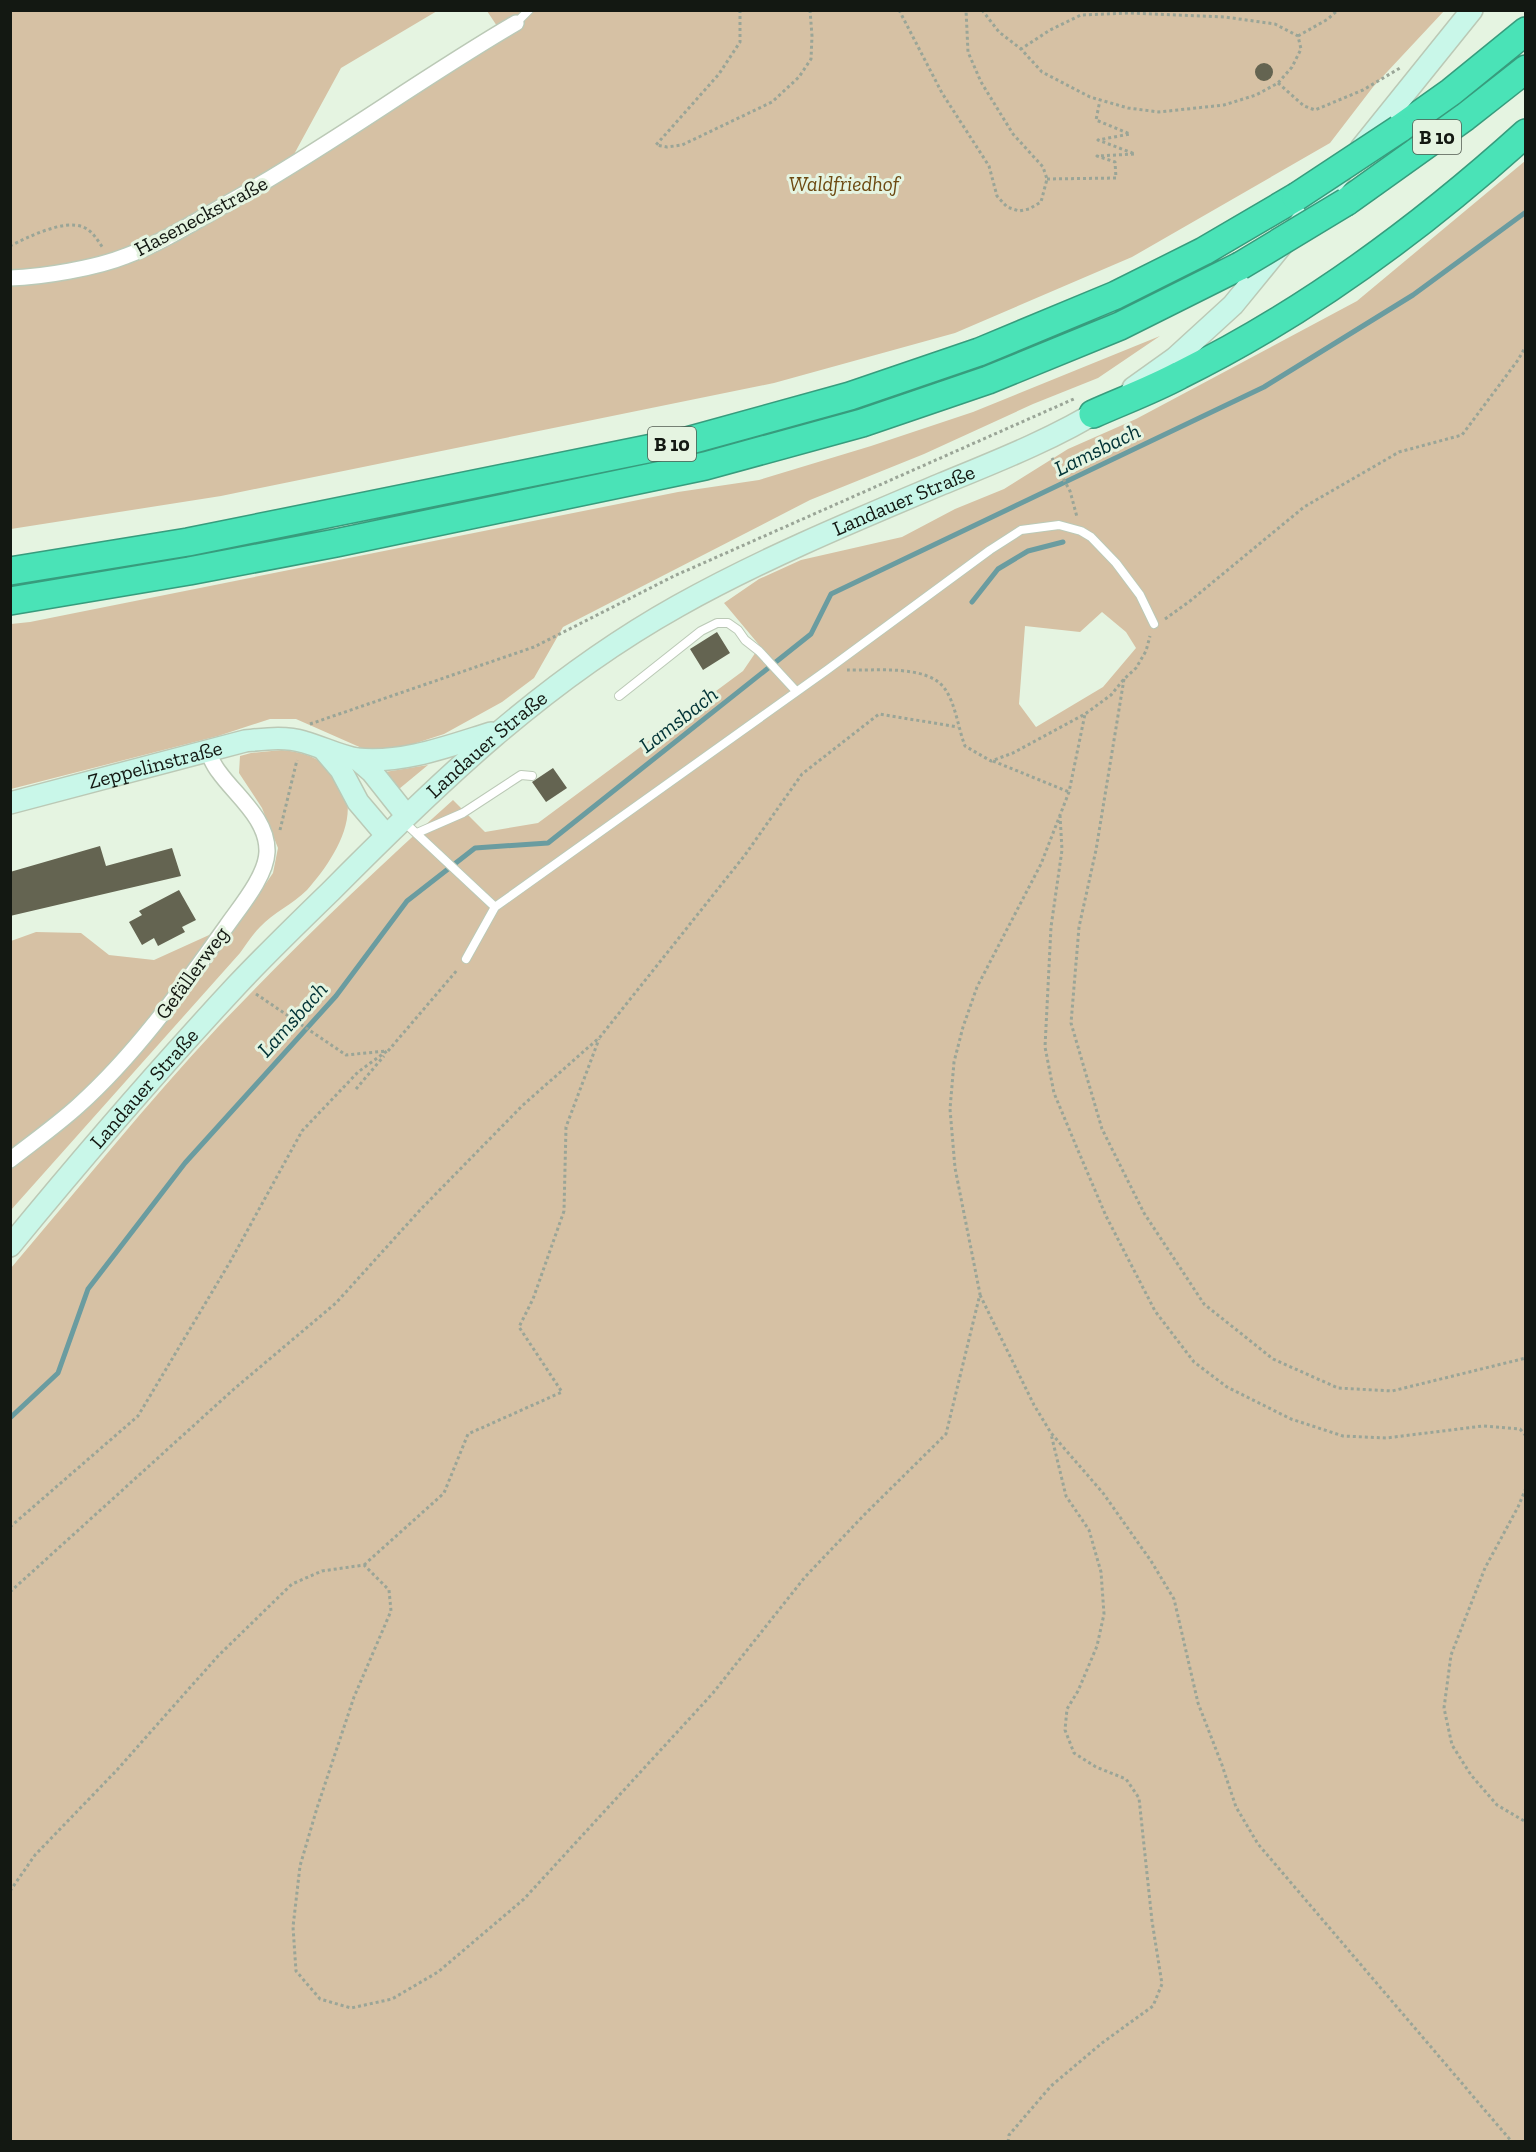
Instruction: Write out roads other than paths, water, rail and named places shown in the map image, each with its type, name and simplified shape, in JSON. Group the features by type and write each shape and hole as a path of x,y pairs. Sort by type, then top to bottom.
{"highway":[{"name":"B 10","path":"10,571 188,542 687,441 850,396 979,352 1116,295 1204,251 1296,197 1399,129 1451,92 1526,32"},
{"name":"B 10","path":"10,601 189,571 336,543 705,466 862,423 988,380 1120,326 1240,266 1346,202 1466,117 1526,69"},
{"path":"1087,405 1189,371 1244,341 1330,287 1465,187 1526,133"}],"main road":[{"name":"Landauer Straße","path":"10,1246 118,1117 239,983 386,835 408,823 500,730 537,699 621,639 678,606 740,573 823,534 1033,444 1087,405 1137,386 1175,358 1233,305 1472,10"},
{"path":"357,759 398,758 446,747 500,730"},
{"name":"Zeppelinstraße","path":"10,803 245,741 273,737 302,741 357,759"},
{"path":"324,750 341,770 358,802 386,835"},
{"path":"357,759 372,772 408,823"}],"street":[{"name":"Haseneckstraße","path":"10,278 31,278 125,257 172,235 285,171 516,23"},
{"name":"Gefällerweg","path":"10,1160 78,1106 124,1059 161,1016 255,884 265,863 267,851 265,838 245,801 219,772 208,752"}],"lane":[{"path":"516,23 528,10"},
{"path":"466,959 495,907 827,670 990,550 1021,530 1059,525 1081,531 1090,537 1116,562 1140,595 1154,624"},
{"path":"619,696 701,631 717,623 728,622 796,691"},
{"path":"408,823 463,813 521,775 532,776"},
{"path":"408,823 495,907"}],"waterway":[{"name":"Lamsbach","path":"10,1418 58,1373 88,1289 185,1163 336,996 407,901 475,848 548,843 811,634 831,594 1264,387 1413,295 1526,212"},
{"path":"972,602 998,569 1028,551 1063,542"}],"park label":[{"name":"Waldfriedhof","path":"844,184"}]}
